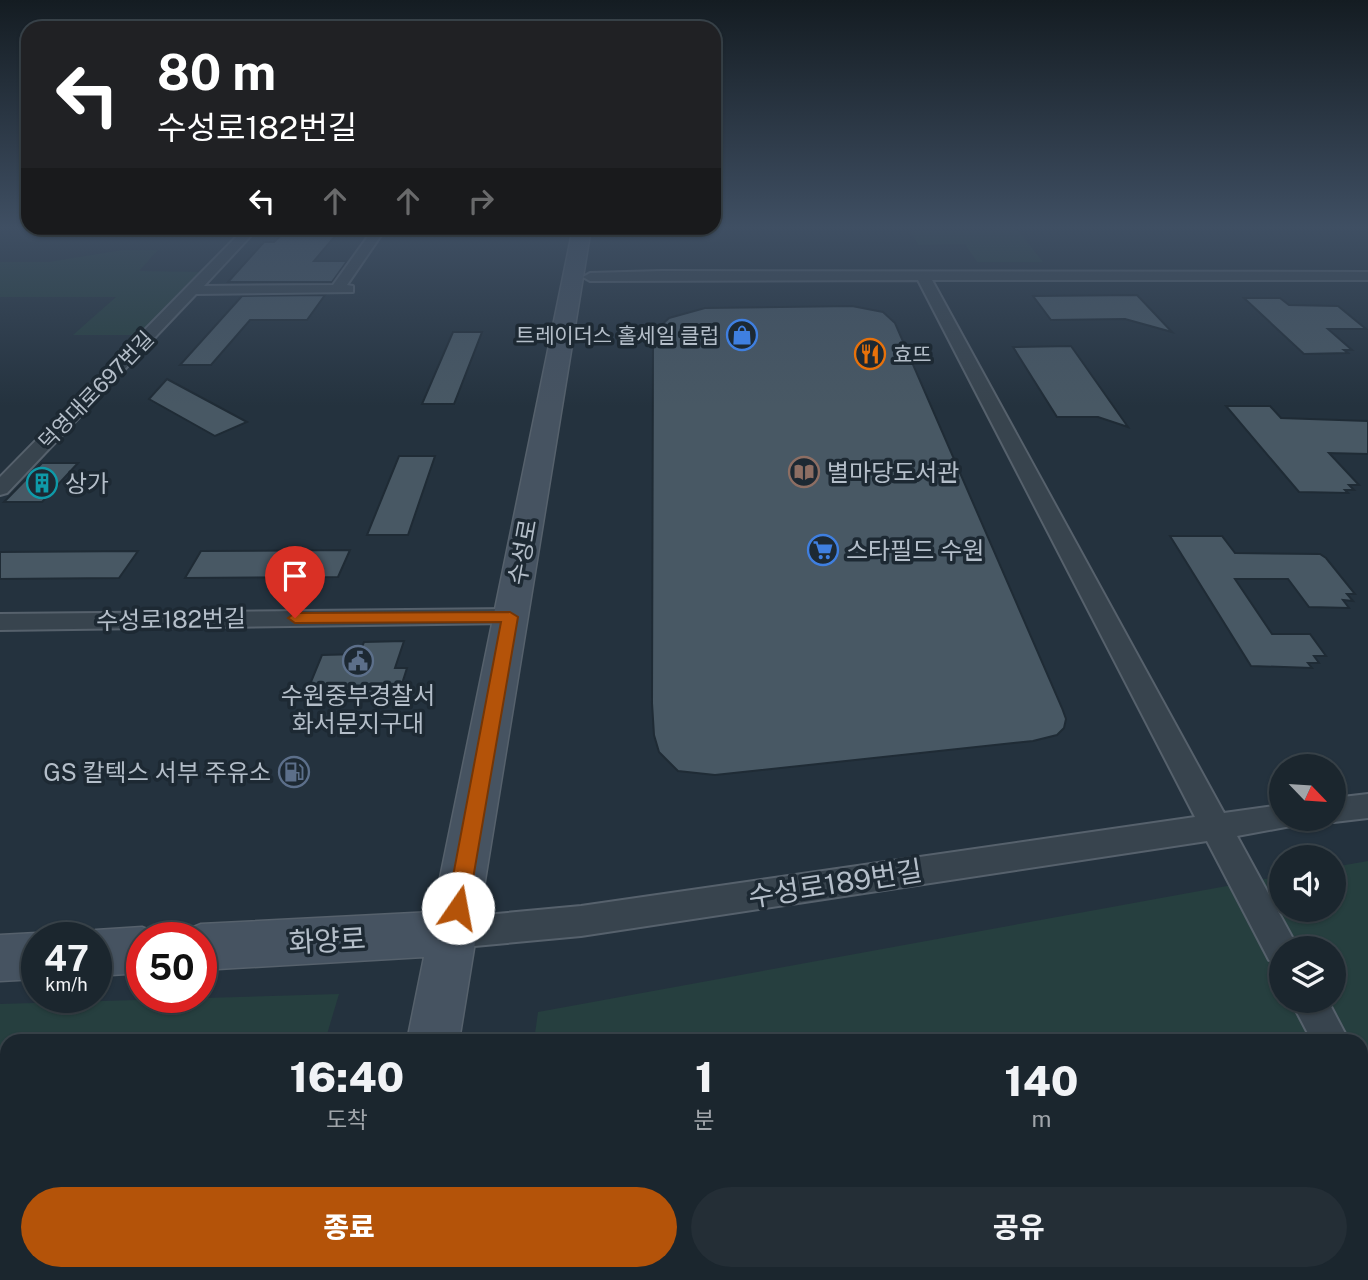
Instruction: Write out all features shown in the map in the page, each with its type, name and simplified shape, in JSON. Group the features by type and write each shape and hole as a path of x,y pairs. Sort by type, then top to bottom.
{"main road":[{"name":"수성로","path":"434,1034 473,835 570,287"},
{"name":"화양로","path":"217,946 453,933"},
{"path":"0,958 21,957"}],"street":[{"name":"덕영대로697번길","path":"0,489 194,287"},
{"path":"191,290 343,289 344,287"},
{"path":"570,287 579,287"},
{"path":"929,287 1275,936"},
{"name":"수성로182번길","path":"0,622 510,617"},
{"path":"1346,809 1368,806"},
{"name":"수성로189번길","path":"453,933 581,921 1269,818"},
{"path":"1316,1013 1327,1034"}],"green space":[{"path":"0,287 188,287 139,335 73,335 116,297 0,297"},
{"path":"1368,861 1368,1034 535,1034 538,1012 1269,878 1269,922 1346,922 1346,865"},
{"path":"339,994 327,1034 0,1034 0,1004 21,1003 21,1013 112,1013 112,1001 126,1000 126,1013 217,1013 217,998"}],"building":[{"path":"325,295 307,320 250,320 211,365 180,365 242,296"},
{"path":"1137,295 1172,332 1125,319 1051,320 1033,296"},
{"path":"1244,298 1280,298 1289,305 1338,306 1366,329 1328,329 1352,350 1344,350 1348,353 1304,354"},
{"name":"스타필드 수원","path":"852,306 883,312 895,323 1062,708 1066,719 1064,728 1057,735 1033,741 715,775 678,771 659,752 654,735 652,703 655,331 669,318 705,308"},
{"path":"453,332 482,332 454,404 422,404"},
{"path":"1071,346 1128,427 1098,417 1057,417 1013,347"},
{"path":"167,379 247,422 215,436 149,399"},
{"path":"1226,406 1270,406 1281,418 1368,421 1368,454 1329,453 1359,485 1349,485 1354,490 1345,490 1348,493 1299,492"},
{"path":"399,456 435,456 408,535 367,535"},
{"name":"상가","path":"42,463 78,463 42,502 4,502"},
{"path":"1170,536 1222,536 1235,553 1320,554 1326,558 1355,594 1347,594 1353,601 1343,600 1349,608 1309,607 1288,579 1235,579 1272,634 1310,634 1326,656 1314,656 1319,663 1308,663 1312,668 1251,666"},
{"path":"350,550 338,577 185,578 201,551"},
{"path":"138,551 119,578 0,579 0,552"},
{"name":"수원중부경찰서 화서문지구대","path":"404,641 395,668 407,668 399,693 306,694 322,655 359,654 364,642"}],"place":[{"name":"트레이더스 홀세일 클럽","path":"742,335"},
{"name":"효뜨","path":"870,354"},
{"name":"별마당도서관","path":"804,472"},
{"name":"상가","path":"42,483"},
{"name":"스타필드 수원","path":"823,550"},
{"name":"수원중부경찰서 화서문지구대","path":"358,661"},
{"name":"GS 칼텍스 서부 주유소","path":"294,772"}],"route":[{"path":"295,618 510,617 458,908"}]}
